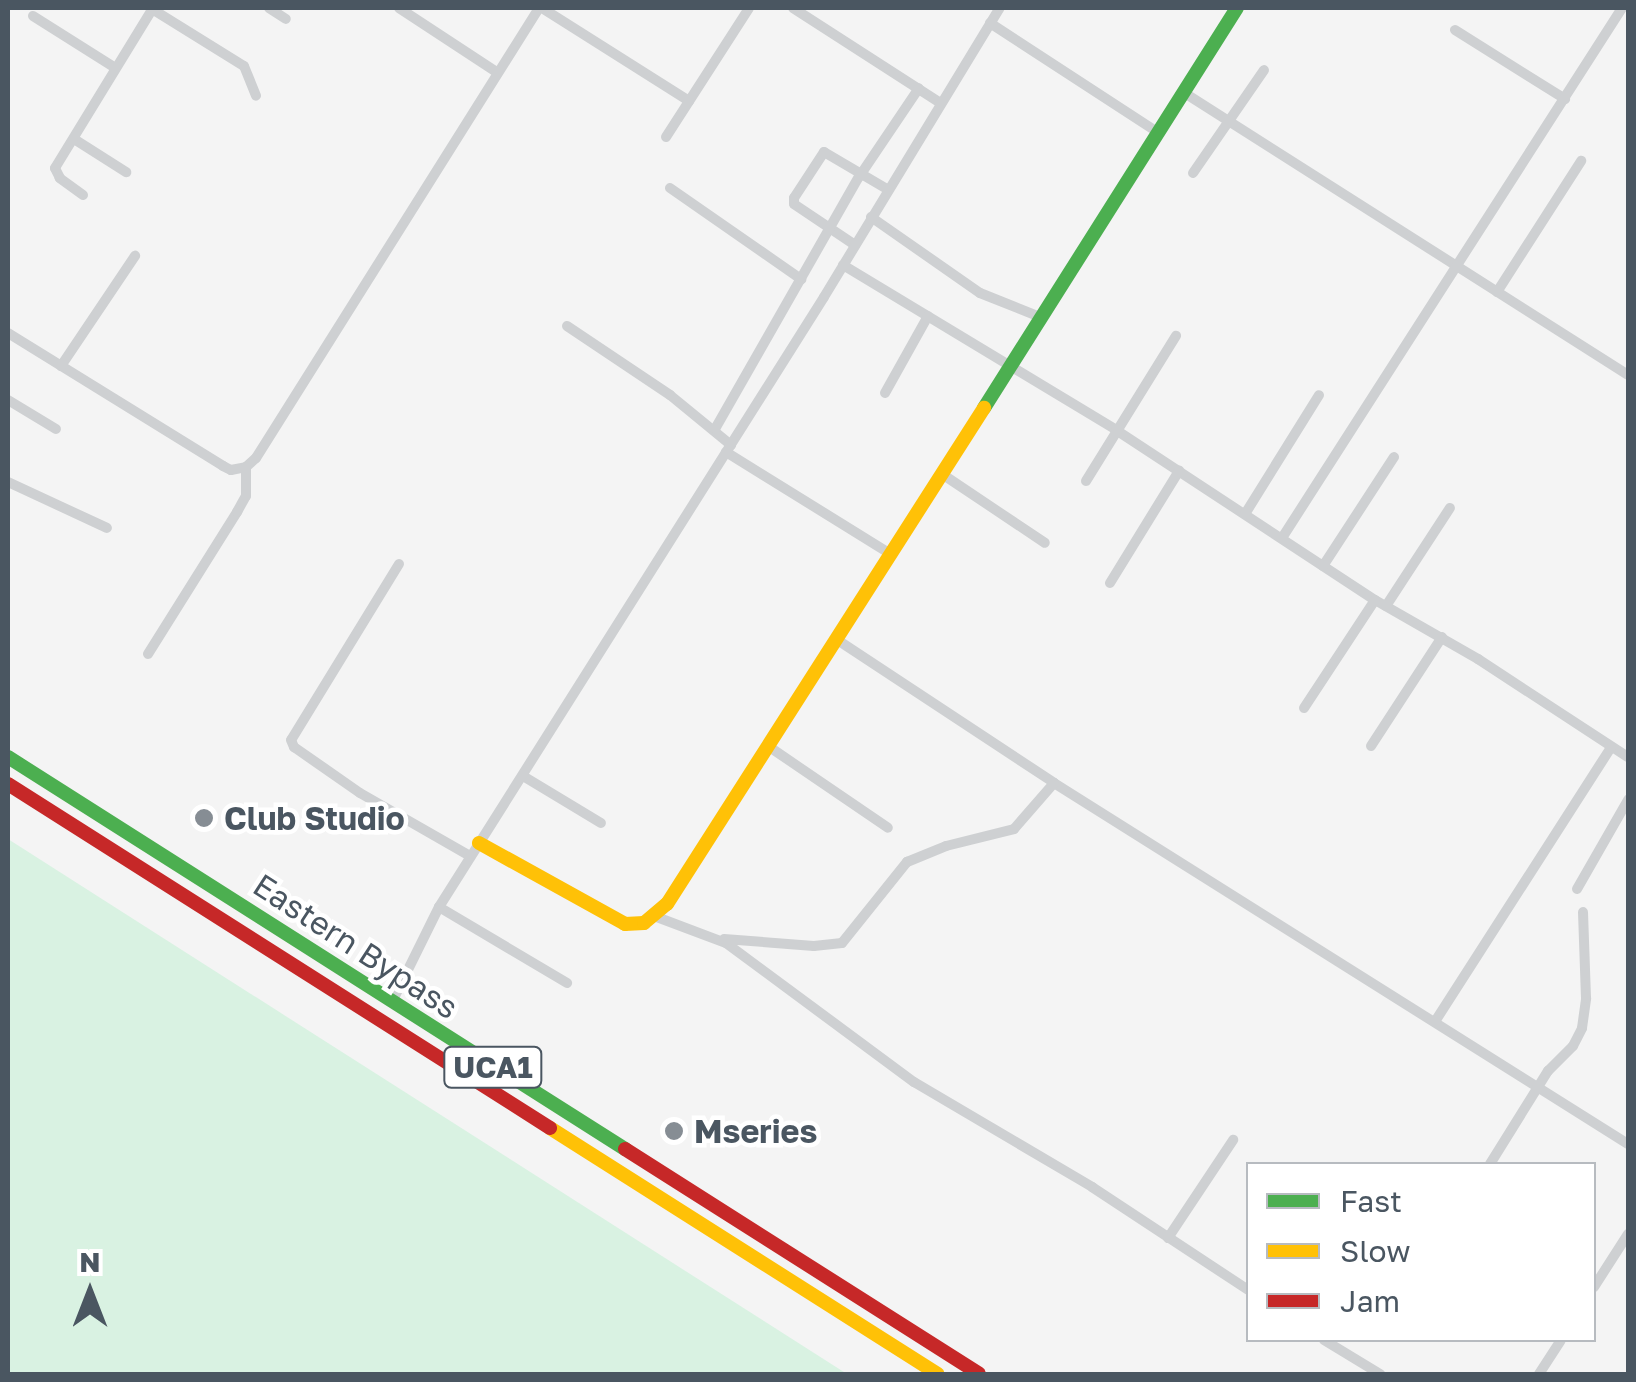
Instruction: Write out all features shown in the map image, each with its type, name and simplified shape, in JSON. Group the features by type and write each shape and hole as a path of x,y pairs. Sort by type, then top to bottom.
{"main road":[{"path":"475,850 626,924 638,925 654,916 945,476 1010,364 1237,8"},
{"name":"Eastern Bypass","path":"8,758 979,1374"},
{"name":"Eastern Bypass","path":"8,784 937,1374"},
{"path":"873,1333 886,1316"}],"street":[{"path":"83,195 56,174 60,158 152,8 244,66 256,96"},
{"path":"270,8 286,19"},
{"path":"399,8 498,73"},
{"path":"148,654 246,496 246,467 266,442 540,8 689,101"},
{"path":"666,137 749,8"},
{"path":"793,8 939,102"},
{"path":"392,1002 439,906 843,266 939,102 1000,8"},
{"path":"1282,538 1622,8"},
{"path":"34,16 114,67"},
{"path":"990,23 1158,132"},
{"path":"1455,30 1566,98"},
{"path":"1193,173 1264,70"},
{"path":"714,429 862,173 919,88"},
{"path":"1183,92 1628,373"},
{"path":"74,138 126,172"},
{"path":"854,246 794,204 794,198 824,152 887,189"},
{"path":"1496,292 1581,161"},
{"path":"670,188 801,280"},
{"path":"871,217 980,292 1040,317"},
{"path":"62,366 135,256"},
{"path":"843,266 1010,364 1380,603 1442,637 1627,754"},
{"path":"885,392 928,316"},
{"path":"567,326 714,429 728,448 892,556"},
{"path":"8,333 223,466 231,470 246,467"},
{"path":"1086,481 1176,336"},
{"path":"1245,514 1320,395"},
{"path":"8,400 56,429"},
{"path":"1323,566 1394,457"},
{"path":"1110,584 1179,471"},
{"path":"945,476 1046,542"},
{"path":"8,482 106,528"},
{"path":"1304,708 1450,508"},
{"path":"399,564 290,740 360,794 475,850"},
{"path":"1371,746 1442,637"},
{"path":"836,639 1054,783 1628,1144"},
{"path":"768,746 888,828"},
{"path":"1436,1020 1611,746"},
{"path":"523,776 601,823"},
{"path":"654,916 718,938 814,946 842,943 907,862 946,846 1014,829 1054,783"},
{"path":"1577,889 1628,800"},
{"path":"439,906 567,982"},
{"path":"1491,1162 1582,1028 1586,998 1583,912"},
{"path":"718,938 914,1082 1092,1186 1246,1289"},
{"path":"1168,1238 1233,1140"},
{"path":"1596,1285 1628,1234"},
{"path":"1327,1342 1380,1374"},
{"path":"1539,1374 1560,1342"},
{"path":"1355,1374 1362,1363"}],"green space":[{"path":"8,839 847,1374 8,1374"}],"traffic: fast":[{"path":"984,408 1237,8"},
{"path":"8,757 625,1149"}],"traffic: slow":[{"path":"479,843 625,924 644,923 667,904 984,408"},
{"path":"550,1128 937,1374"}],"traffic: jam":[{"path":"8,784 550,1128"},
{"path":"625,1149 979,1374"}],"place":[{"name":"Club Studio","path":"204,818"},
{"name":"Mseries","path":"674,1131"}]}
